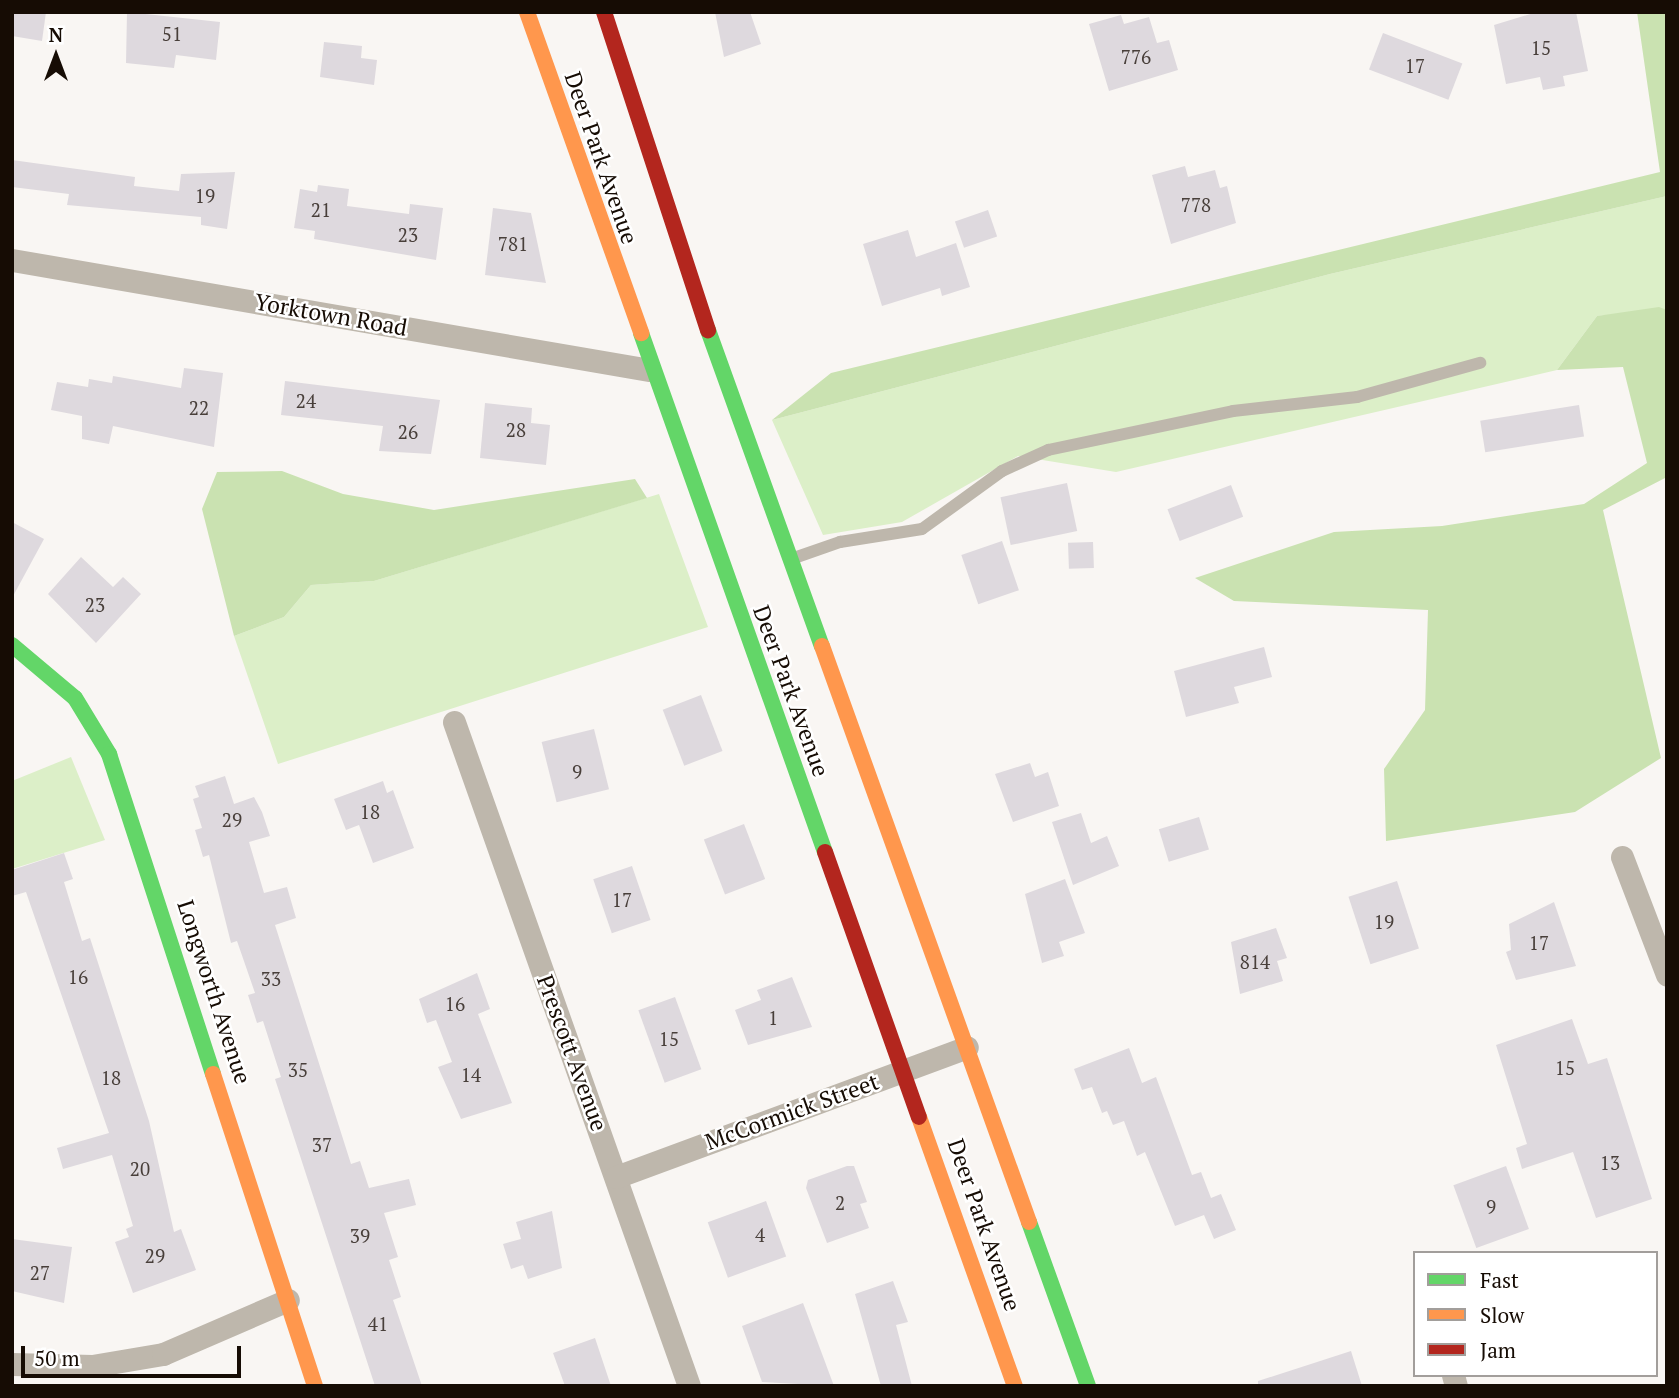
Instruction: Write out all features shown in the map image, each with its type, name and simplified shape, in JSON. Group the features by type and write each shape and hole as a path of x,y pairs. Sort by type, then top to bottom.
{"main road":[{"name":"Deer Park Avenue","path":"527,12 649,370 906,1070 1015,1386"},
{"name":"Deer Park Avenue","path":"604,12 656,185 1087,1386"},
{"name":"Longworth Avenue","path":"12,645 75,698 109,754 315,1386"}],"street":[{"name":"Yorktown Road","path":"12,260 649,370"},
{"name":"Prescott Avenue","path":"454,722 689,1386"},
{"path":"1622,856 1667,975"},
{"name":"McCormick Street","path":"616,1177 967,1047"},
{"path":"12,1364 92,1366 163,1354 288,1300"}],"lane":[{"path":"790,559 840,542 922,529 1002,471 1048,450 1233,411 1357,397 1480,363"}],"green space":[{"path":"1637,12 1667,12 1667,196 1330,274 772,420 831,373 1660,172"},
{"path":"1667,196 1667,310 1597,316 1557,370 1116,472 1018,456 902,522 823,535 772,420 1330,274"},
{"path":"1659,307 1667,310 1667,477 1603,510 1661,758 1575,812 1386,841 1384,769 1425,710 1428,610 1234,601 1195,578 1334,532 1442,526 1584,504 1647,463 1623,367 1557,370 1597,316"},
{"path":"282,471 343,494 434,510 635,479 647,498 374,581 311,585 284,617 234,636 202,509 217,472"},
{"path":"659,494 708,627 278,764 234,636 284,617 311,585 374,581"},
{"path":"71,757 105,840 12,869 12,781"}],"building":[{"path":"12,12 46,12 42,41 12,36"},
{"path":"127,12 220,22 216,60 176,55 174,68 126,63"},
{"path":"715,12 750,12 761,44 724,57"},
{"path":"1537,12 1576,12 1588,71 1563,76 1565,86 1543,90 1540,77 1506,84 1494,25"},
{"path":"1121,15 1124,24 1149,17 1157,43 1169,40 1178,70 1109,91 1089,24"},
{"path":"1383,33 1462,63 1448,100 1369,69"},
{"path":"324,42 362,46 361,58 377,60 374,85 320,77"},
{"path":"12,160 135,177 134,186 179,191 181,174 235,172 227,229 201,225 201,217 67,205 69,194 12,187"},
{"path":"1185,166 1188,177 1215,170 1220,188 1227,186 1236,223 1171,244 1152,175"},
{"path":"318,185 349,189 347,206 409,214 410,204 443,208 436,260 314,239 315,231 294,228 300,189 317,192"},
{"path":"493,208 531,213 546,283 485,275"},
{"path":"988,210 997,236 964,248 955,221"},
{"path":"908,230 916,257 956,243 970,287 942,296 940,288 882,306 863,244"},
{"path":"184,368 223,373 214,447 113,426 109,444 82,439 82,416 51,410 57,382 88,387 89,379 112,383 113,376 181,388"},
{"path":"285,381 440,400 431,454 379,451 383,426 281,415"},
{"path":"485,403 532,408 531,423 550,425 546,465 480,458"},
{"path":"1579,405 1584,437 1485,452 1480,421"},
{"path":"1067,483 1077,531 1011,545 1000,497"},
{"path":"1231,485 1243,517 1180,541 1168,509"},
{"path":"12,522 44,539 12,598"},
{"path":"1002,541 1019,590 978,604 961,555"},
{"path":"1093,542 1094,568 1069,569 1068,543"},
{"path":"81,557 113,587 123,577 141,594 96,643 48,594"},
{"path":"1264,647 1272,677 1234,687 1239,703 1186,717 1174,671"},
{"path":"701,695 723,751 684,766 663,710"},
{"path":"594,729 609,789 557,802 542,742"},
{"path":"1030,763 1035,777 1048,772 1059,806 1013,822 995,774"},
{"path":"225,776 234,804 254,797 270,836 249,842 264,893 287,887 296,918 275,925 351,1164 360,1161 369,1188 409,1179 416,1205 384,1213 398,1257 389,1260 401,1297 393,1300 422,1386 375,1386 275,1079 281,1077 263,1021 257,1023 248,995 255,993 237,941 231,943 209,855 203,857 195,830 202,828 193,799 199,797 195,786"},
{"path":"383,781 387,793 393,790 414,848 373,863 359,825 346,830 334,799"},
{"path":"1081,813 1091,843 1107,836 1119,866 1073,885 1052,822"},
{"path":"1199,817 1209,850 1169,862 1159,829"},
{"path":"744,824 765,879 725,894 704,839"},
{"path":"64,853 73,879 64,882 82,941 90,938 149,1121 174,1232 181,1229 196,1270 133,1293 115,1242 129,1237 126,1229 133,1226 112,1155 63,1169 57,1148 109,1133 26,892 12,896 12,870"},
{"path":"632,866 651,920 612,933 593,879"},
{"path":"1065,879 1085,933 1059,942 1064,956 1042,963 1025,894"},
{"path":"1397,881 1419,949 1370,964 1348,897"},
{"path":"1554,902 1576,966 1516,980 1506,952 1511,950 1509,924"},
{"path":"1276,928 1287,958 1277,961 1283,981 1240,994 1231,942"},
{"path":"477,973 490,1009 478,1014 512,1103 461,1119 438,1067 452,1062 436,1020 427,1023 419,999"},
{"path":"792,977 812,1027 748,1045 735,1010 761,1000 757,990"},
{"path":"675,997 701,1069 665,1083 638,1010"},
{"path":"1572,1019 1588,1064 1607,1058 1652,1199 1596,1218 1573,1152 1522,1169 1516,1148 1527,1144 1496,1045"},
{"path":"1129,1048 1142,1083 1156,1077 1192,1175 1201,1172 1211,1198 1221,1194 1236,1230 1214,1239 1204,1215 1175,1226 1145,1152 1137,1156 1124,1121 1113,1125 1107,1111 1102,1113 1092,1087 1082,1090 1074,1069"},
{"path":"854,1166 867,1202 860,1204 869,1228 827,1243 806,1188 808,1180"},
{"path":"1506,1166 1529,1229 1476,1248 1453,1185"},
{"path":"766,1201 786,1256 728,1278 708,1222"},
{"path":"552,1211 562,1268 528,1279 523,1265 511,1269 503,1244 521,1239 516,1222"},
{"path":"12,1239 72,1247 64,1303 12,1291"},
{"path":"893,1281 908,1322 896,1325 912,1386 881,1386 855,1294"},
{"path":"803,1303 834,1386 762,1382 742,1326"},
{"path":"595,1338 611,1386 565,1386 553,1353"},
{"path":"1351,1351 1362,1386 1258,1386 1258,1381"}],"traffic: fast":[{"path":"708,330 822,646"},
{"path":"641,333 825,852"},
{"path":"12,645 75,698 109,754 213,1074"},
{"path":"1029,1222 1088,1386"}],"traffic: slow":[{"path":"527,12 641,333"},
{"path":"822,646 1029,1222"},
{"path":"213,1074 315,1386"},
{"path":"919,1117 1015,1386"}],"traffic: jam":[{"path":"604,12 708,330"},
{"path":"825,852 919,1117"}]}
